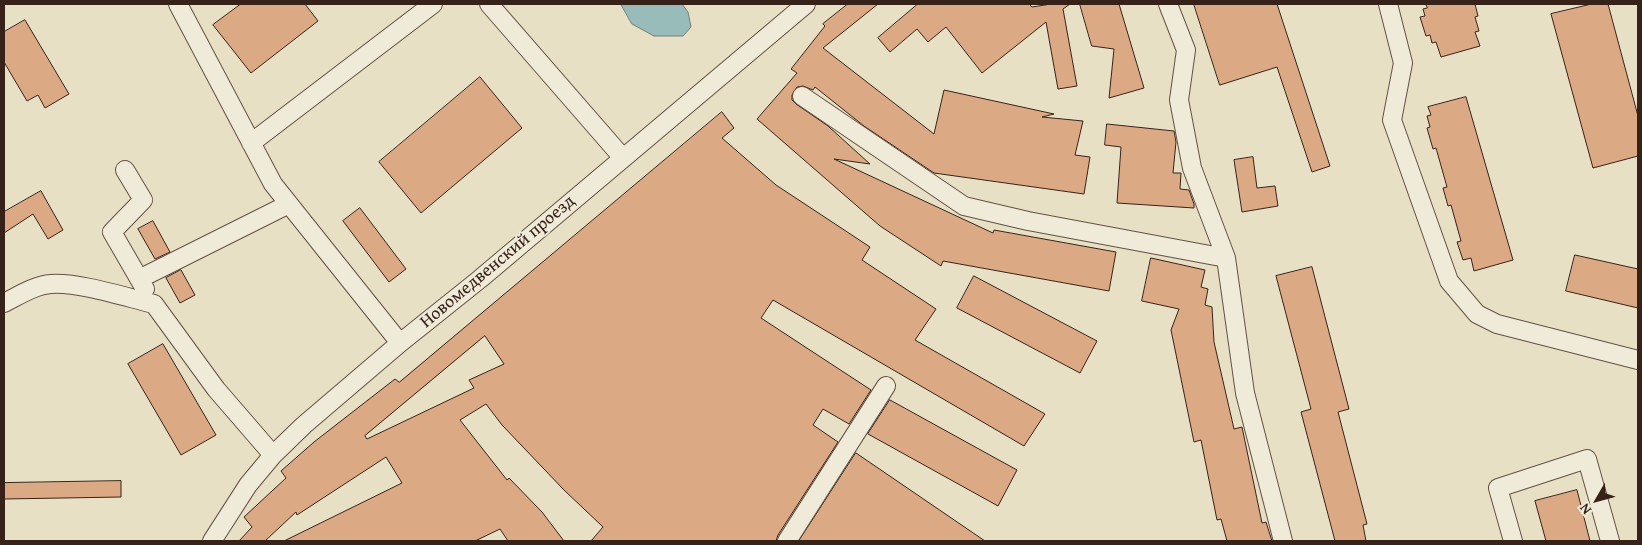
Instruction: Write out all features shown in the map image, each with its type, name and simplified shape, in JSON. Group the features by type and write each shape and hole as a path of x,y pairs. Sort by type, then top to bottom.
{"street":[{"path":"178,4 273,184 400,344"},
{"path":"251,143 433,4"},
{"path":"489,4 623,158"},
{"name":"Новомедвенский проезд","path":"212,541 248,485 273,455 304,425 806,4"},
{"path":"1168,4 1186,50 1179,100 1192,168 1226,258 1245,393 1283,541"},
{"path":"1388,4 1404,63 1392,120 1449,281 1477,314 1497,324 1638,360"},
{"path":"802,96 964,206 1028,221 1226,258"},
{"path":"124,170 143,200 112,232 154,304 216,389 273,455"},
{"path":"139,279 289,204"},
{"path":"4,303 23,293 49,284 72,284 154,304"},
{"path":"787,541 886,386"},
{"path":"1513,541 1498,488 1587,459 1610,541"}],"water":[{"path":"621,4 682,4 688,12 691,27 683,36 654,36 632,24"}],"building":[{"path":"241,4 305,4 318,21 251,73 213,25"},
{"path":"848,4 878,4 823,48 934,134 944,90 1054,114 1042,117 1083,121 1075,155 1090,157 1084,194 934,173 864,126 815,87 813,90 803,86 797,87 792,95 792,100 828,126 870,164 834,159 993,233 994,230 1116,252 1109,291 943,261 941,266 880,226 757,119 797,73 791,69 825,26 823,24"},
{"path":"918,4 1029,4 1032,7 1070,4 1063,9 1077,86 1058,89 1046,22 982,73 946,27 928,42 917,29 890,52 878,38"},
{"path":"1080,4 1119,4 1144,88 1109,98 1114,49 1092,46"},
{"path":"1194,4 1277,4 1330,166 1312,172 1277,67 1220,85"},
{"path":"1426,4 1475,4 1478,16 1475,17 1479,31 1475,32 1480,46 1441,57 1436,42 1432,43 1430,35 1426,36 1420,17 1425,16 1423,9 1427,8"},
{"path":"1592,4 1608,4 1638,116 1638,156 1593,168 1551,14"},
{"path":"25,20 69,94 45,108 38,95 27,101 4,62 4,32"},
{"path":"480,77 522,128 421,213 379,162"},
{"path":"1466,97 1513,260 1474,271 1471,258 1463,260 1457,242 1461,241 1451,205 1448,206 1443,188 1447,187 1436,148 1433,149 1427,128 1430,127 1427,116 1431,115 1428,107"},
{"path":"722,112 734,128 722,138 776,185 870,247 862,260 936,309 915,340 1045,414 1024,446 773,300 761,318 871,390 849,424 823,409 813,425 838,442 776,541 591,541 603,527 564,490 502,425 486,404 460,420 507,480 509,478 542,512 564,541 508,541 500,529 475,541 284,541 402,483 386,457 297,515 296,512 265,541 239,541 252,527 244,517 286,478 281,471 314,442 395,379 399,382","holes":["485,336 504,364 469,380 474,388 367,439 365,436"]},
{"path":"1107,124 1174,131 1176,142 1173,173 1181,173 1180,189 1189,190 1194,208 1117,203 1121,147 1105,145"},
{"path":"1253,157 1257,188 1275,186 1278,206 1242,212 1234,160"},
{"path":"41,191 63,230 48,239 33,214 4,233 4,212"},
{"path":"360,208 406,269 389,282 343,221"},
{"path":"153,221 170,252 155,259 138,229"},
{"path":"1575,255 1638,269 1638,308 1566,291"},
{"path":"1151,258 1205,270 1201,287 1208,289 1205,305 1212,307 1214,342 1234,429 1242,427 1262,523 1266,522 1272,541 1227,541 1221,519 1217,520 1201,440 1194,442 1171,330 1179,309 1142,301"},
{"path":"1312,267 1349,409 1338,412 1367,524 1363,525 1366,541 1335,541 1301,412 1311,409 1276,276"},
{"path":"181,270 195,295 180,303 166,278"},
{"path":"974,276 1097,341 1080,373 957,308"},
{"path":"163,344 216,435 181,455 128,364"},
{"path":"890,400 1017,470 998,506 868,434"},
{"path":"856,453 985,541 799,541"},
{"path":"121,481 121,497 4,499 4,483"},
{"path":"1577,490 1590,541 1546,541 1535,501"}]}
